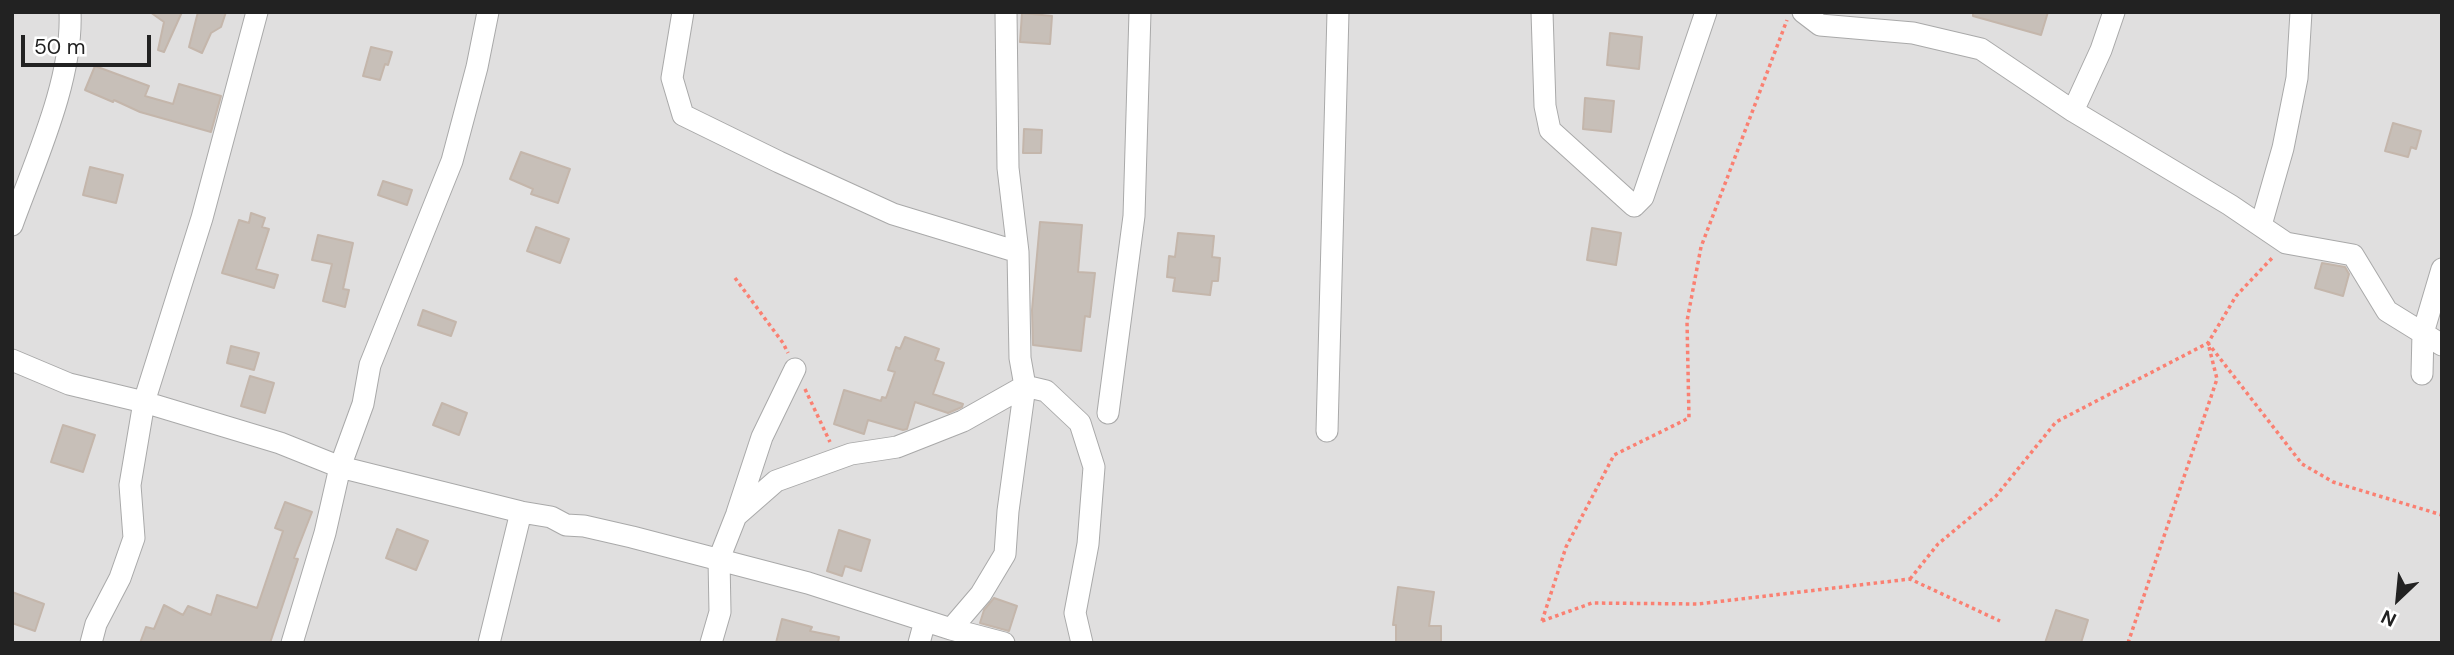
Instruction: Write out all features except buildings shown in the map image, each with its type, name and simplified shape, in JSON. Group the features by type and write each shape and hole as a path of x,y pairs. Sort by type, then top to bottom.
{"street":[{"path":"12,225 55,104 71,34 70,12"},
{"path":"91,643 96,624 120,578 134,538 130,485 144,402 202,218 257,12"},
{"path":"292,643 325,533 340,467 363,404 370,365 452,161 477,67 488,12"},
{"path":"684,12 672,78 683,115 779,163 893,214 1018,252"},
{"path":"951,629 981,594 1005,554 1008,511 1025,386 1020,358 1018,252 1008,168 1006,12"},
{"path":"1108,413 1134,216 1140,12"},
{"path":"1327,432 1338,12"},
{"path":"1542,12 1545,106 1550,130 1634,206 1643,197 1706,12"},
{"path":"1803,12 1820,25 1913,33 1981,49 2073,111 2230,205 2287,243 2353,255 2387,311 2442,345"},
{"path":"2073,111 2101,50 2114,12"},
{"path":"2261,225 2284,148 2297,78 2301,12"},
{"path":"2422,374 2423,334 2442,269"},
{"path":"12,360 69,384 144,402 280,443 340,467 551,517 566,525 584,526 719,559 808,583 951,629 1004,643"},
{"path":"711,643 720,612 719,559 762,437 795,369"},
{"path":"736,516 776,481 851,454 897,447 963,421 1025,386 1046,391 1080,423 1094,467 1088,544 1075,613 1082,643"},
{"path":"489,643 521,512"},
{"path":"919,643 925,621"}],"path":[{"path":"1790,12 1701,247 1687,321 1689,418 1614,455 1566,547 1542,621 1592,603 1698,604 1910,579 2000,621"},
{"path":"1910,579 1938,544 1996,496 2056,422 2208,343 2236,296 2287,243"},
{"path":"2208,343 2302,464 2333,482 2442,515"},
{"path":"2128,643 2217,379 2208,343"}],"shaded area":[{"path":"12,12 2442,12 2442,643 12,643"}]}
